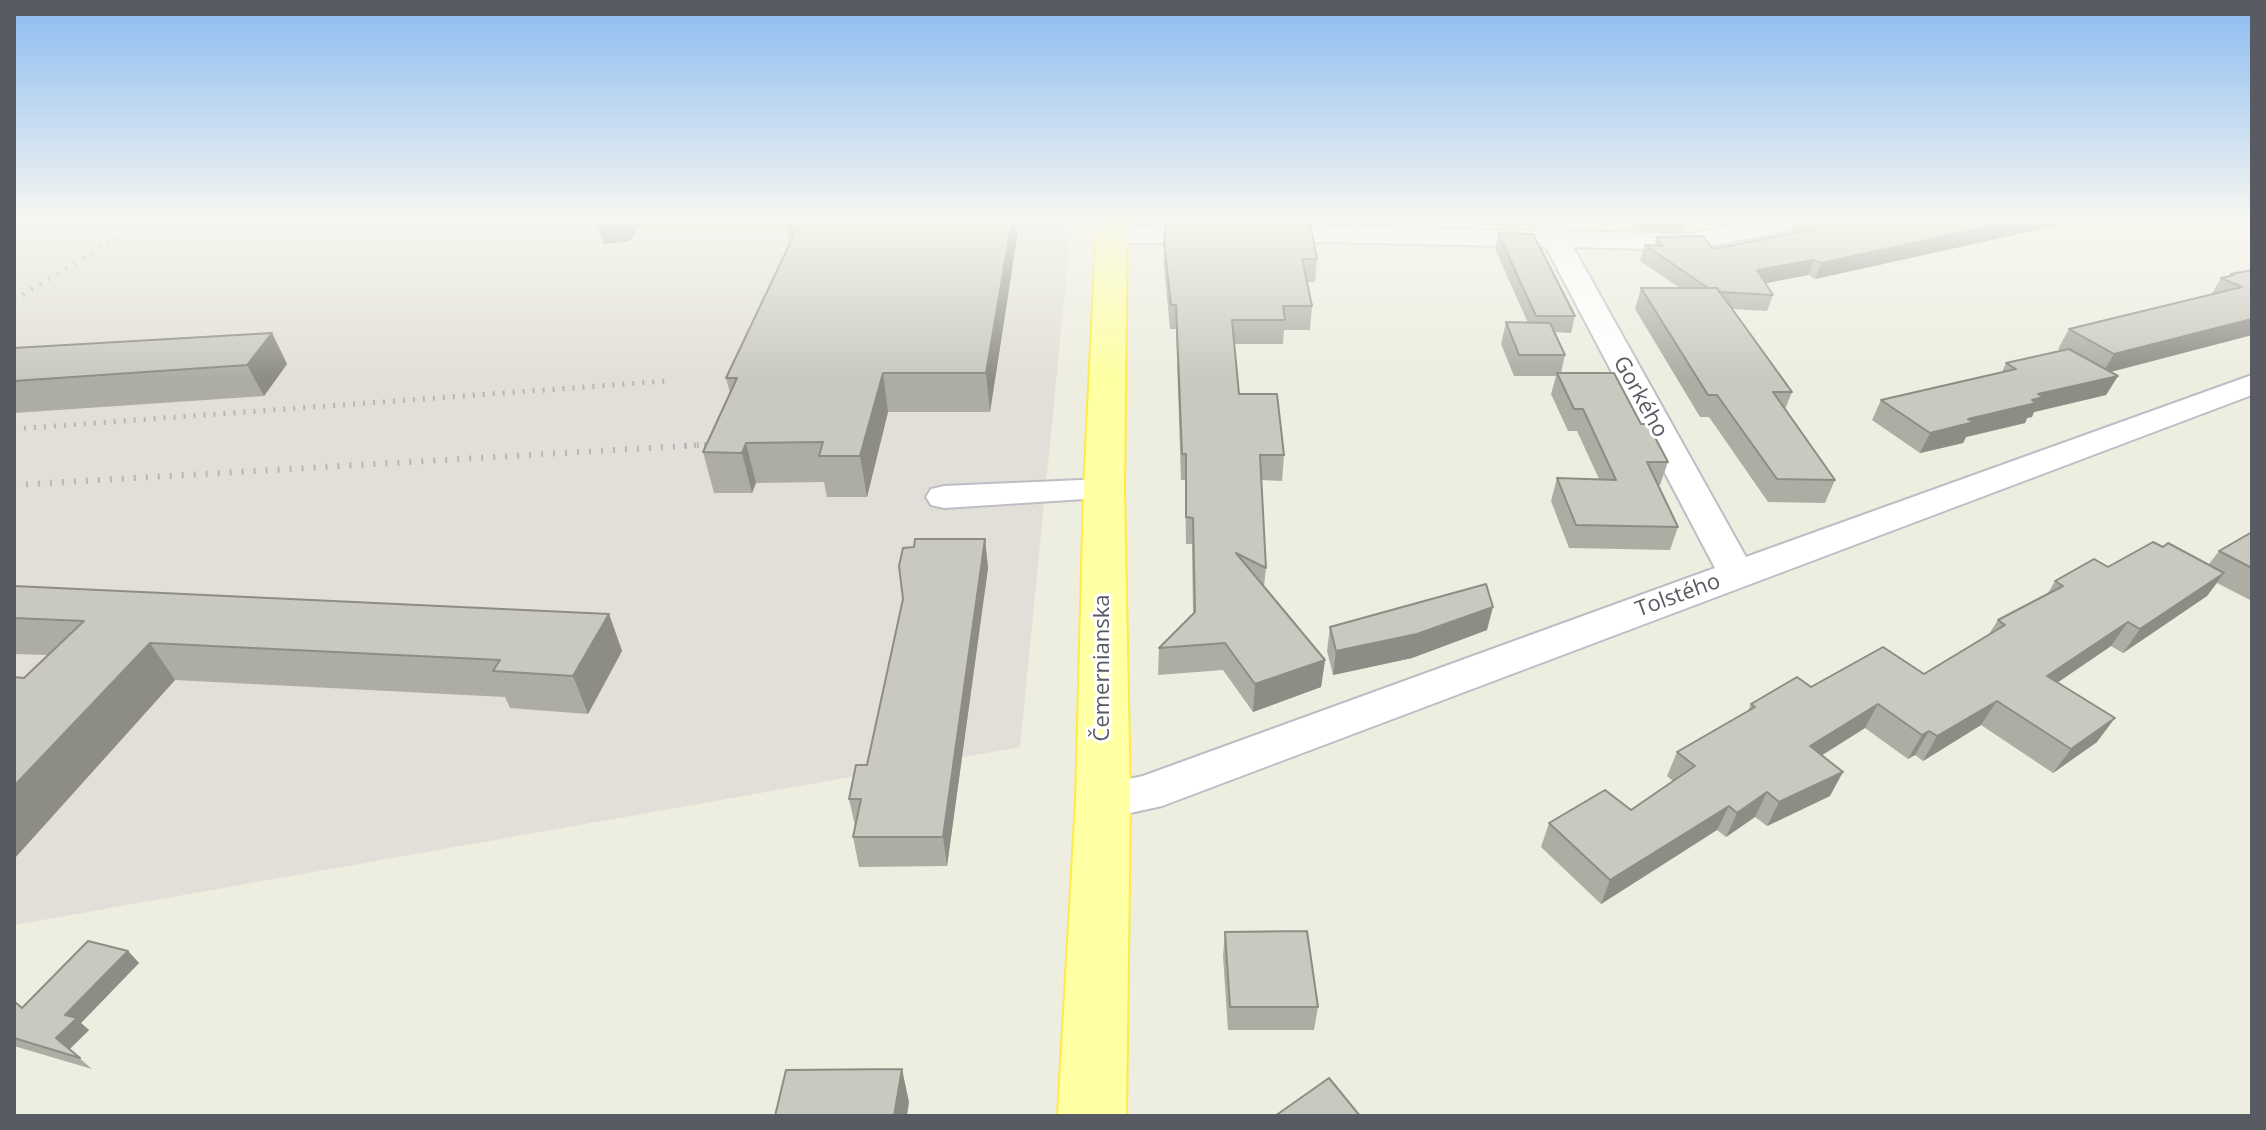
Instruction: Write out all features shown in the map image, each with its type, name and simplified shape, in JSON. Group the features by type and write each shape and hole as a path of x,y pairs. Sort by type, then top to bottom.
{"main road":[{"name":"Čemernianska","path":"1092,1116 1103,801 1104,490 1111,273"}],"street":[{"name":"Gorkého","path":"1572,273 1737,574"},
{"name":"Tolstého","path":"1103,801 1146,793 2252,384"},
{"path":"944,497 1104,490"}],"shaded area":[{"path":"14,273 1067,273 1020,747 14,925"}],"building":[{"path":"776,273 1003,273 986,373 883,373 860,456 819,456 823,442 746,443 742,453 703,452 737,378 726,378"},
{"path":"1167,273 1305,273 1312,306 1283,306 1285,320 1232,320 1239,394 1277,394 1284,455 1260,455 1266,568 1236,553 1325,660 1255,684 1225,643 1159,648 1195,612 1193,518 1186,517 1186,454 1182,454 1176,305 1171,305"},
{"path":"1516,273 1553,273 1575,316 1536,316"},
{"path":"1686,273 1759,273 1773,295 1719,292 1717,288 1708,288"},
{"path":"2252,273 2252,319 2114,354 2069,329 2242,287 2221,278 2234,275 2231,274"},
{"path":"1641,288 1717,288 1792,392 1773,392 1835,480 1777,479 1717,395 1708,395"},
{"path":"1506,322 1550,323 1565,355 1519,355"},
{"path":"272,333 247,365 14,381 14,348"},
{"path":"2069,349 2118,376 2038,394 2043,397 2032,400 2036,403 1968,419 1974,422 1930,433 1881,400 2016,369 2006,363"},
{"path":"1557,373 1614,373 1641,424 1648,424 1668,462 1647,462 1678,527 1576,525 1557,478 1616,480 1583,409 1574,409"},
{"path":"2252,532 2252,568 2219,551"},
{"path":"915,539 985,539 943,837 853,837 861,799 849,799 856,765 867,765 903,599 899,566 903,548 914,547"},
{"path":"2153,542 2163,547 2168,543 2224,573 2140,629 2128,622 2047,676 2115,718 2071,749 1997,701 1937,736 1929,731 1922,735 1878,704 1810,746 1843,772 1779,802 1767,792 1737,813 1729,806 1610,880 1549,823 1605,790 1631,810 1695,766 1677,752 1755,707 1751,704 1797,677 1811,687 1883,647 1924,674 2005,625 1998,620 2063,586 2055,581 2094,559 2108,567"},
{"path":"1486,584 1493,607 1417,634 1336,651 1330,627"},
{"path":"14,586 609,614 573,676 493,671 500,660 150,643 14,786 14,677 24,678 84,621 14,618"},
{"path":"1307,931 1318,1007 1230,1007 1225,932"},
{"path":"88,941 128,951 65,1015 77,1018 56,1038 80,1058 14,1038 14,1003 22,1008"},
{"path":"902,1069 894,1116 775,1116 786,1070"},
{"path":"1329,1078 1360,1116 1275,1116"}],"railway":[{"path":"14,300 59,273"},
{"path":"14,429 667,381"},
{"path":"686,446 729,443"},
{"path":"686,446 718,444"},
{"path":"14,485 686,446"}]}
